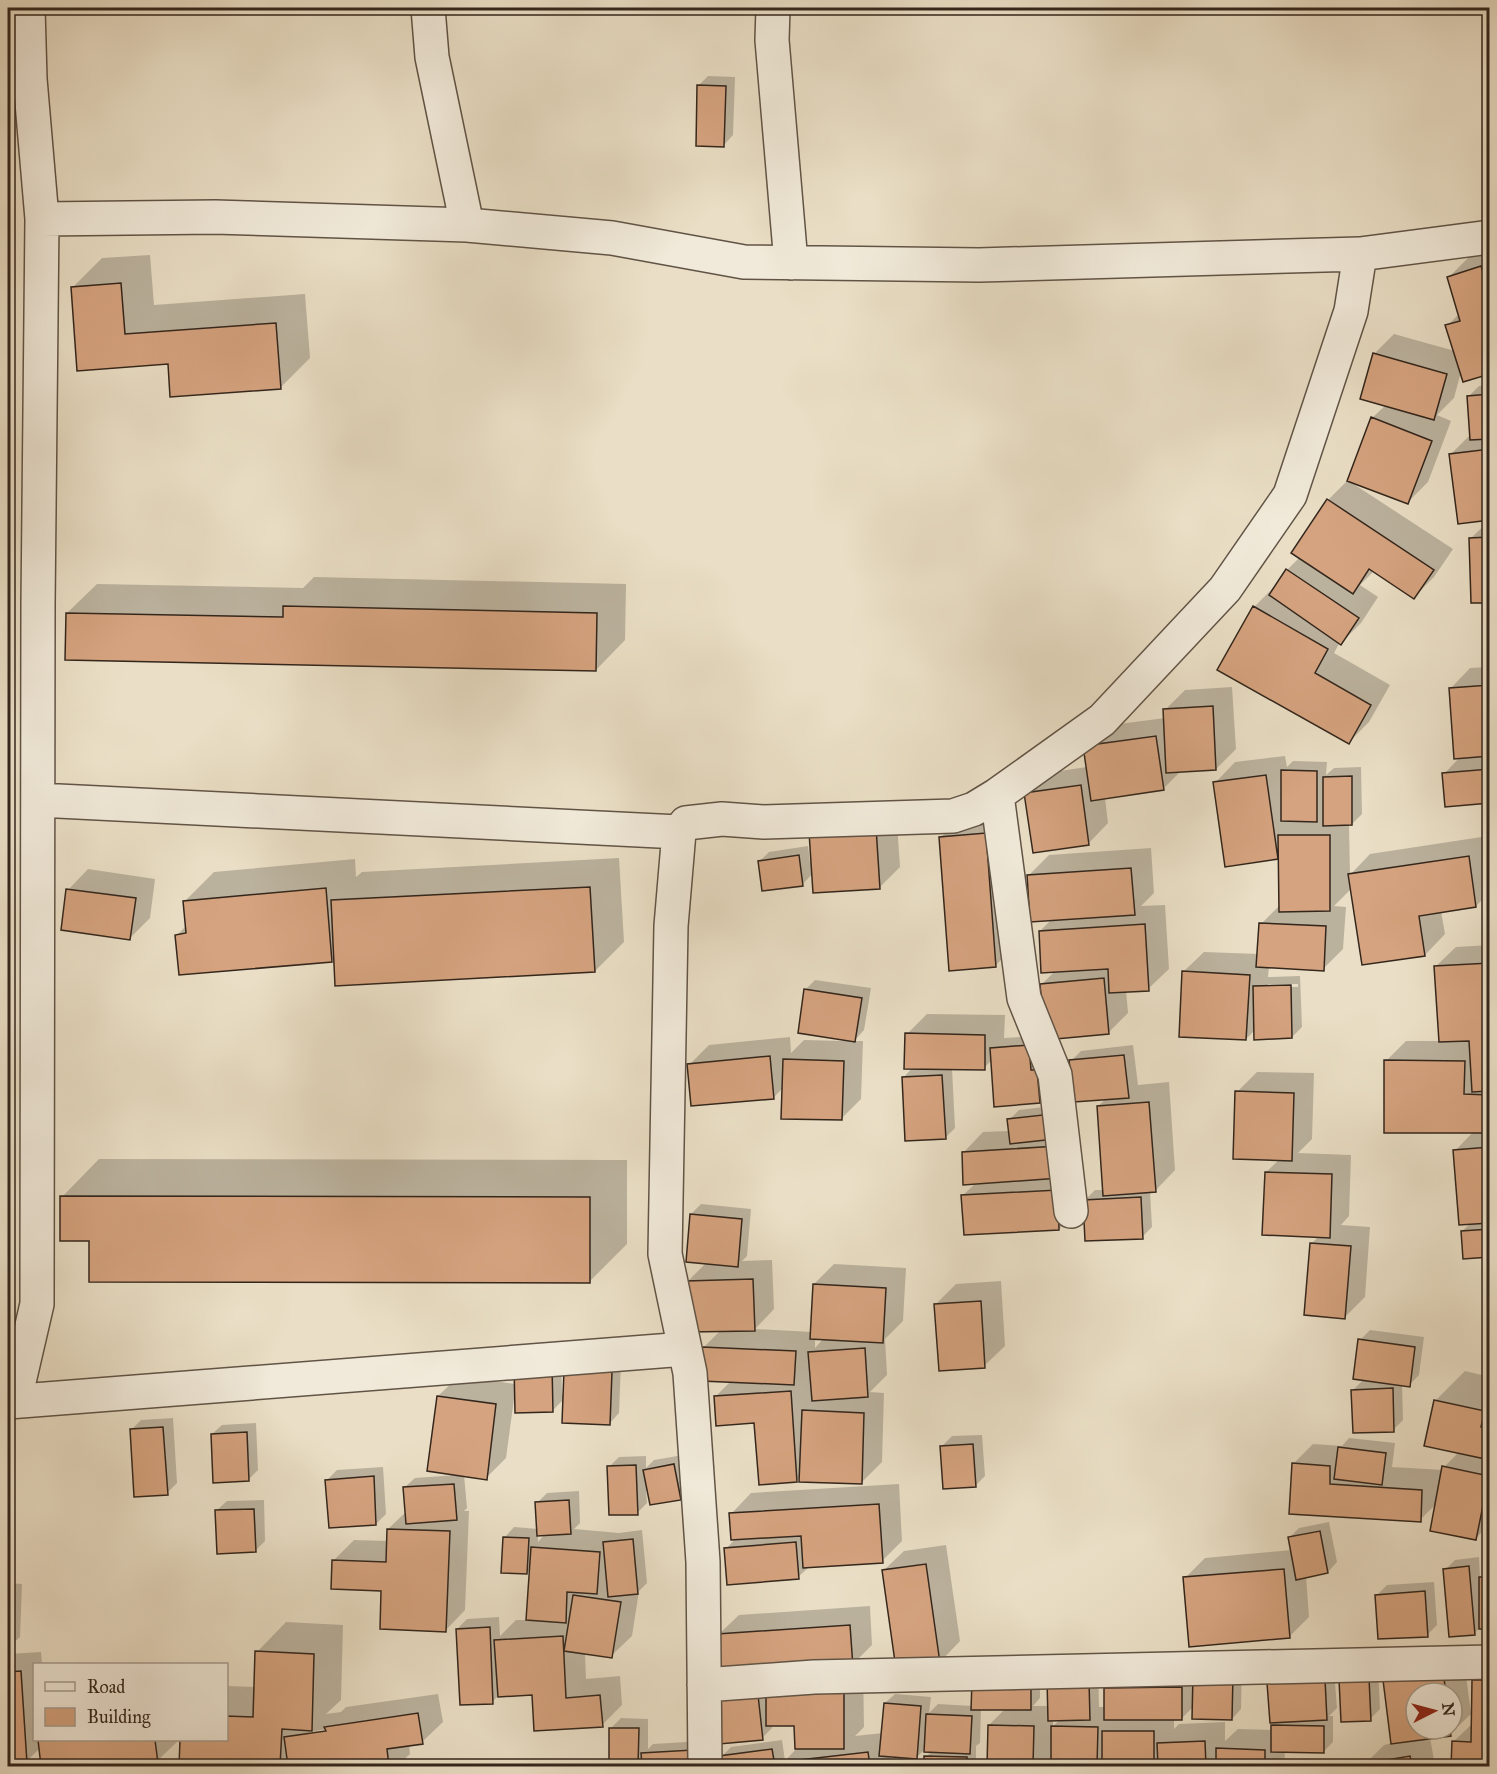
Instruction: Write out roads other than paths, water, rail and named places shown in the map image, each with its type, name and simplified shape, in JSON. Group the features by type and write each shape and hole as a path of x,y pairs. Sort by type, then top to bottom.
{"street":[{"path":"8,1398 18,1386 37,1304 38,604 42,219 30,79 28,8"},
{"path":"428,8 432,57 467,225"},
{"path":"773,8 772,40 791,263"},
{"path":"42,219 215,217 467,225 612,238 744,262 791,263 979,265 1360,254 1490,237"},
{"path":"705,1767 703,1562 690,1373 665,1254 671,926 679,832 686,823 722,819 764,822 953,816 974,809 997,795 1102,720 1225,589 1290,495 1351,311 1360,254"},
{"path":"997,795 1024,998 1055,1076 1071,1211"},
{"path":"38,800 679,832"},
{"path":"8,1402 685,1348"},
{"path":"704,1685 814,1677 1490,1662"}]}
